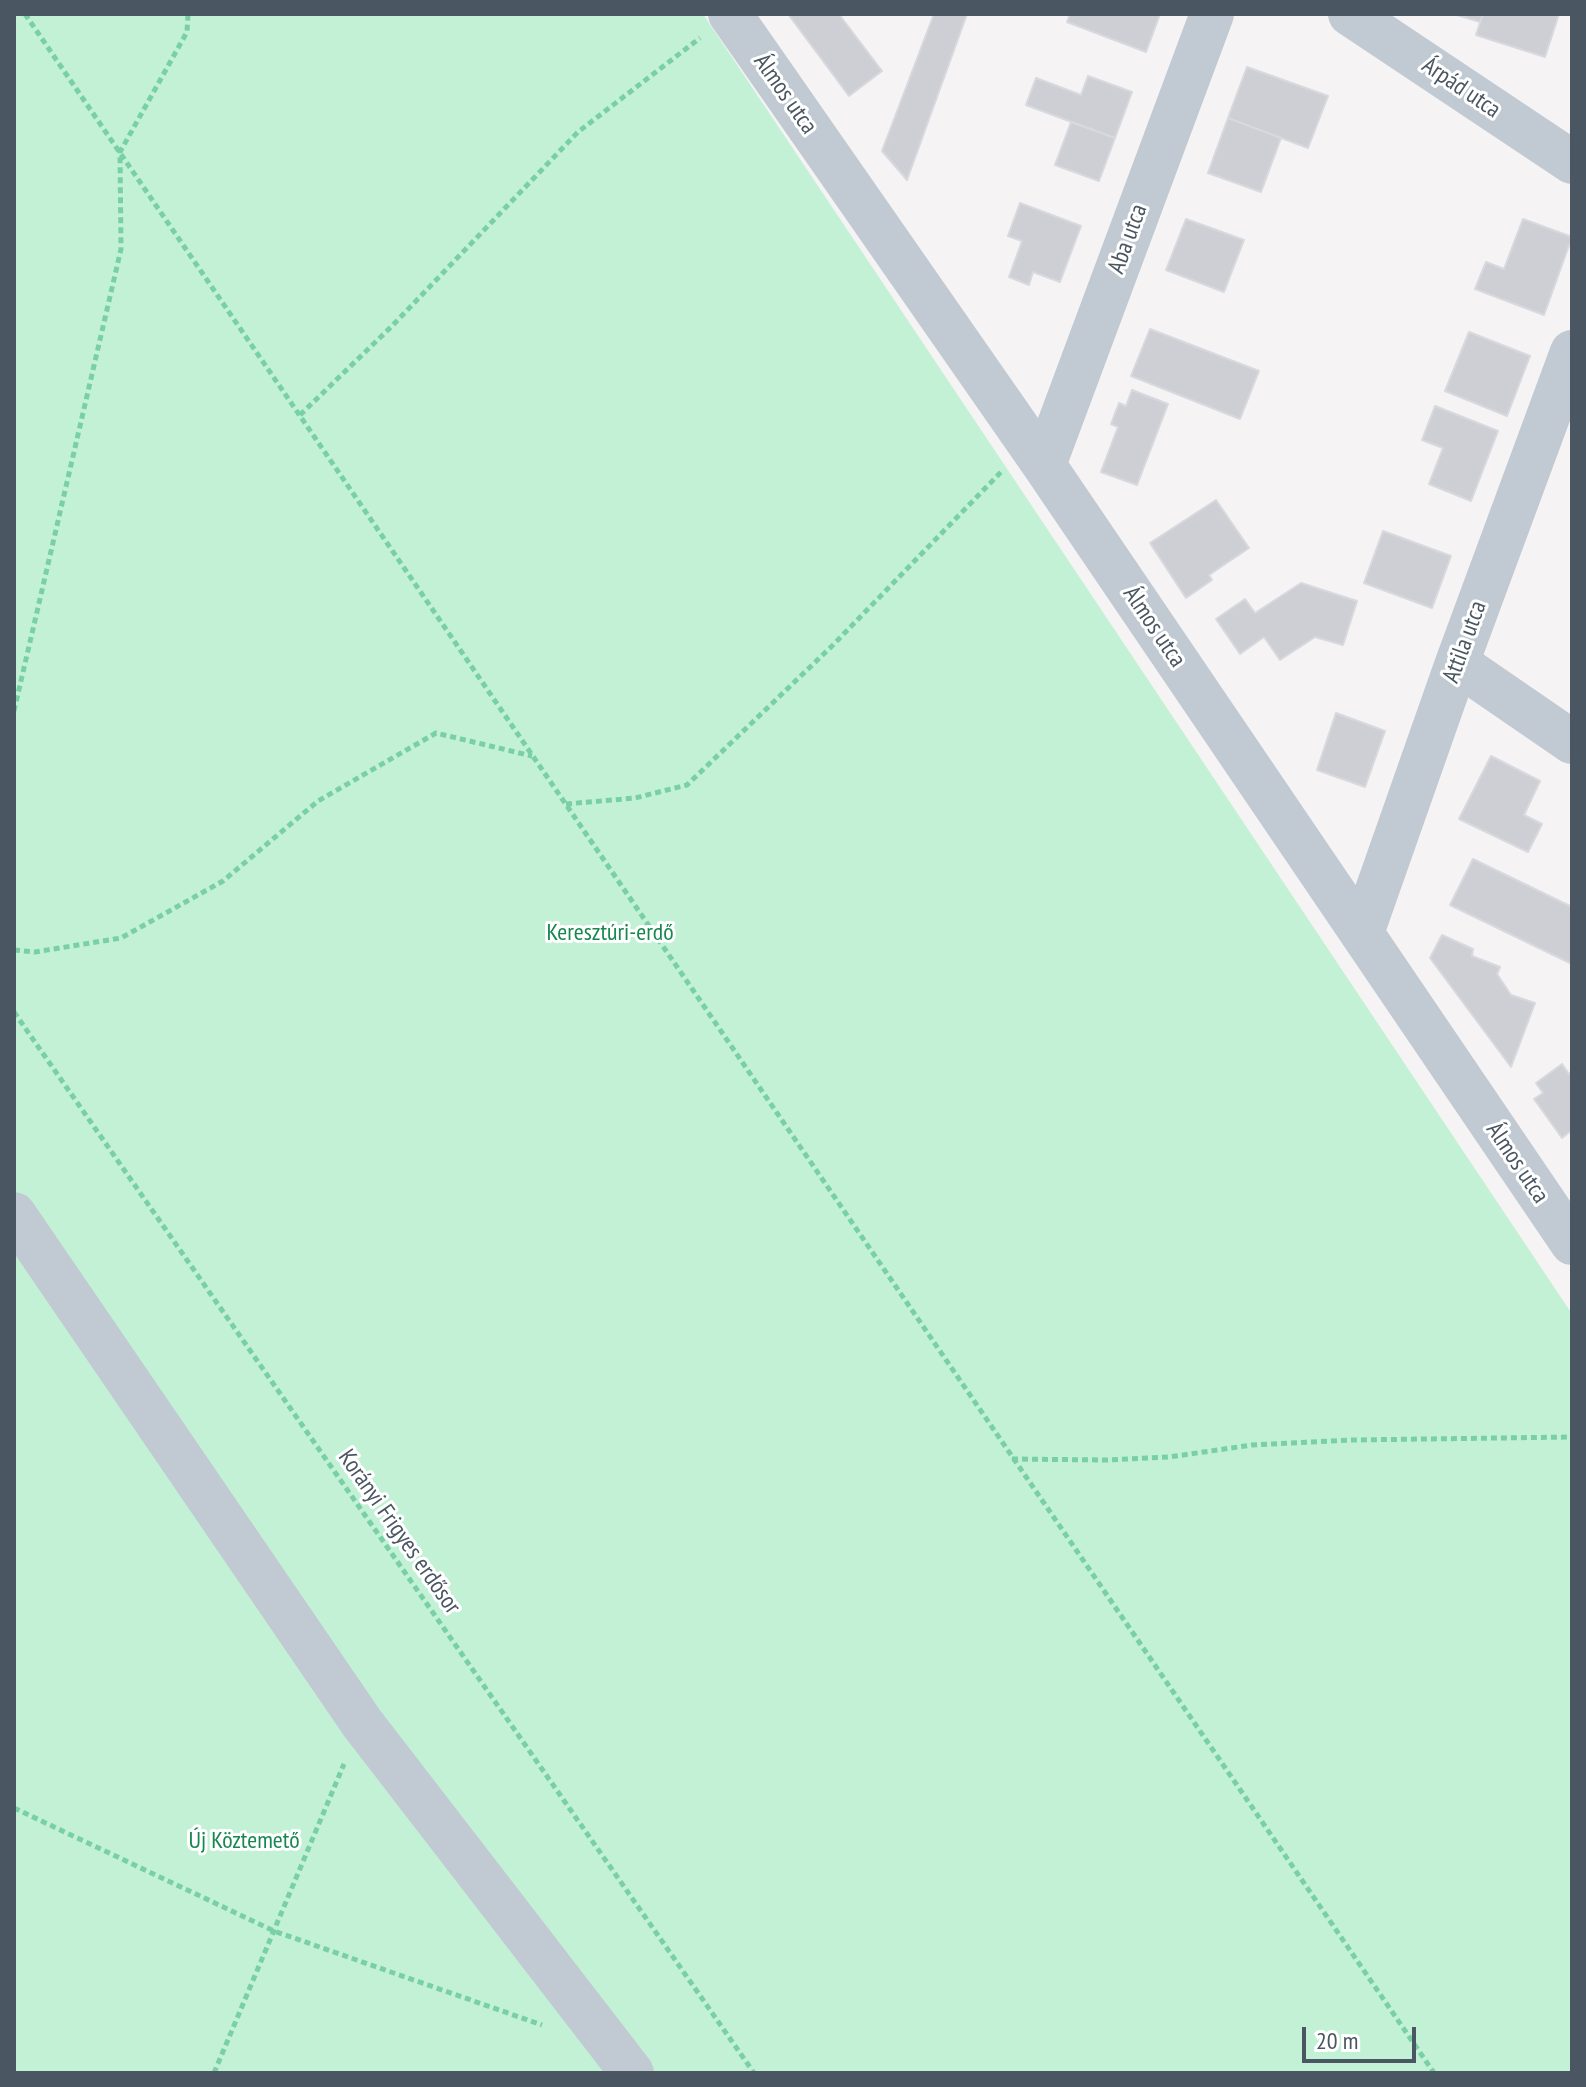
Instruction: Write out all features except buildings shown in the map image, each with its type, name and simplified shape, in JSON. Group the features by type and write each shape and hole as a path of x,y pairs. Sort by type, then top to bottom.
{"street":[{"name":"Aba utca","path":"1036,454 1212,14"},
{"name":"Árpád utca","path":"1350,14 1572,162"},
{"name":"Álmos utca","path":"730,15 1036,454 1572,1243"},
{"name":"Attila utca","path":"1362,933 1457,663 1572,352"},
{"path":"1457,663 1572,742"},
{"path":"14,1214 362,1723 632,2073"}],"path":[{"path":"25,14 1434,2073"},
{"path":"14,711 121,249 120,152 187,32 188,14"},
{"path":"300,415 392,326 578,132 730,15"},
{"path":"565,804 635,798 687,785 1036,454"},
{"path":"14,950 35,952 121,938 223,881 318,801 436,733 533,757"},
{"name":"Korányi Frigyes erdősor","path":"14,1012 754,2073"},
{"path":"1012,1459 1169,1457 1252,1445 1352,1440 1572,1437"},
{"path":"214,2073 362,1723"},
{"path":"14,1808 274,1931 555,2030"}],"green space":[{"name":"Keresztúri-erdő","path":"14,14 703,14 1572,1314 1572,2073 14,2073"}],"park label":[{"name":"Új Köztemető","path":"244,1841"}]}
